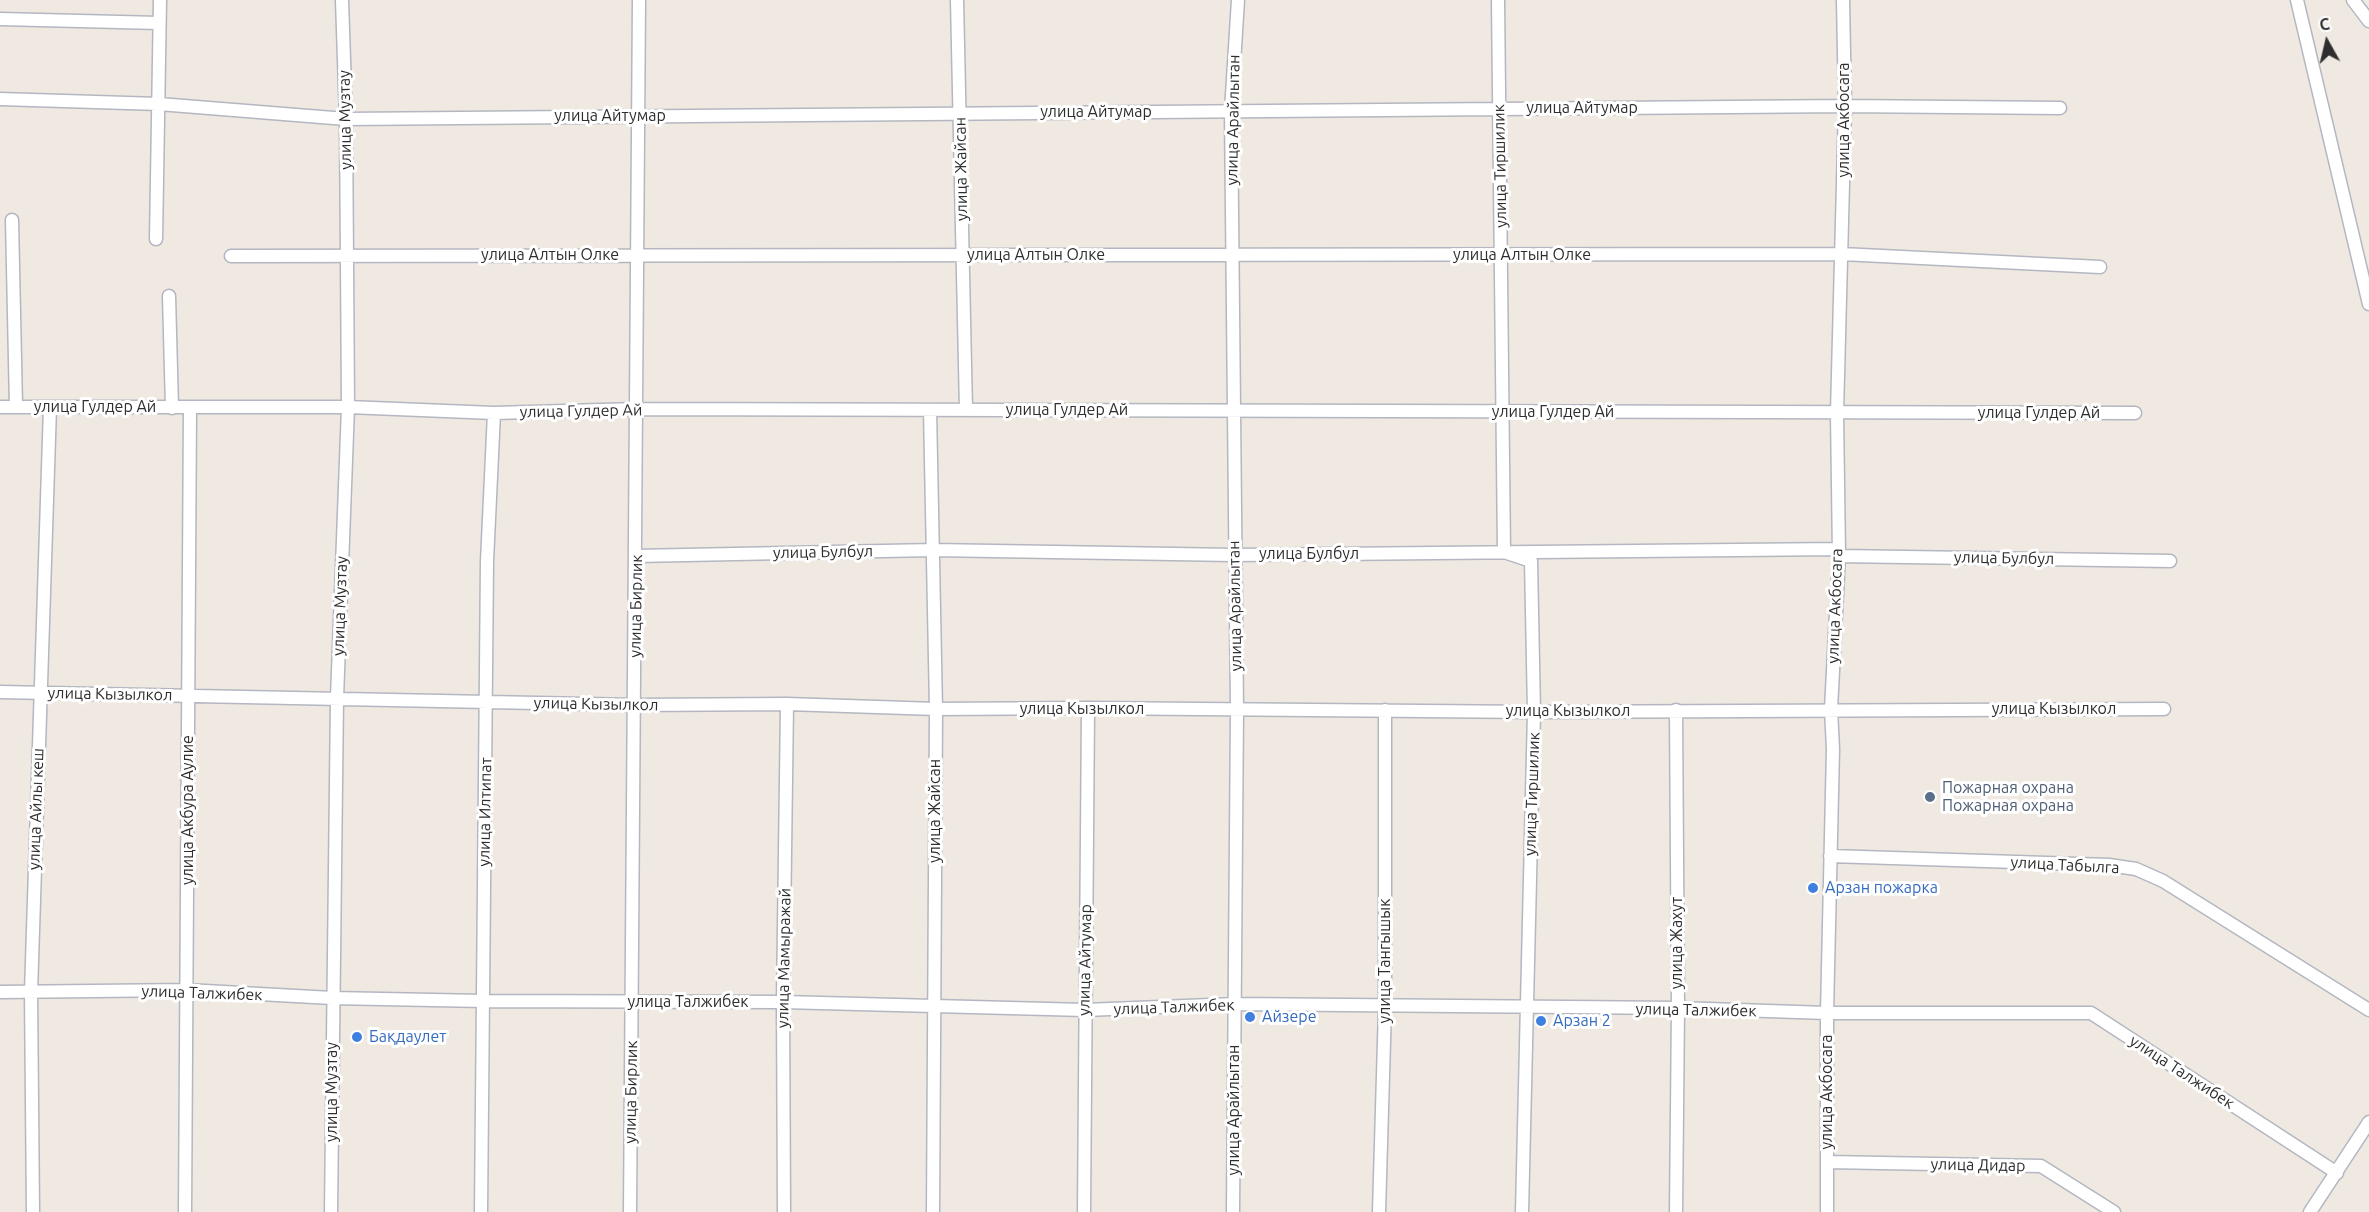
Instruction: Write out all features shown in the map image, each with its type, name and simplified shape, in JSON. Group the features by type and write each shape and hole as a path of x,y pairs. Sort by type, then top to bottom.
{"street":[{"path":"156,239 160,0"},
{"name":"улица Музтау","path":"331,1212 337,698 348,407 346,119 342,0"},
{"name":"улица Бирлик","path":"630,1212 639,0"},
{"name":"улица Жайсан","path":"957,0 966,410"},
{"name":"улица Арайлытан","path":"1233,1212 1237,710 1232,411 1231,111 1238,0"},
{"name":"улица Тиршилик","path":"1498,0 1504,552 1531,561 1534,712 1522,1212"},
{"name":"улица Акбосага","path":"1827,1212 1827,1013 1833,749 1831,709 1838,552 1837,413 1845,106 1843,0"},
{"path":"2297,0 2369,304"},
{"path":"2353,0 2369,21"},
{"path":"0,19 159,23"},
{"name":"улица Айтумар","path":"0,99 159,104 346,119 1845,106 2060,108"},
{"path":"12,220 16,407"},
{"name":"улица Алтын Олке","path":"231,256 1842,254 2100,267"},
{"path":"169,296 172,408"},
{"name":"улица Гулдер Ай","path":"0,407 348,407 494,413 637,409 2135,413"},
{"name":"улица Айлы кеш","path":"33,1212 31,992 50,407"},
{"name":"улица Акбура Аулие","path":"185,1212 190,408"},
{"name":"улица Жайсан","path":"930,410 936,709 933,1212"},
{"name":"улица Илтипат","path":"481,1212 487,561 494,413"},
{"name":"улица Булбул","path":"636,556 933,550 1234,555 1838,552 2170,561"},
{"name":"улица Кызылкол","path":"0,692 936,709 1534,712 2164,709"},
{"name":"улица Мамыражай","path":"784,1212 783,1002 787,705"},
{"name":"улица Айтумар","path":"1084,1212 1088,708"},
{"name":"улица Тангышык","path":"1379,1212 1385,1007 1385,710"},
{"name":"улица Жахут","path":"1676,710 1678,1008 1676,1212"},
{"name":"улица Табылга","path":"1830,856 2109,866 2136,869 2163,881 2369,1010"},
{"name":"улица Талжибек","path":"0,992 187,990 332,998 783,1002 1085,1010 1235,1005 1678,1008 1827,1013 2091,1013 2337,1173"},
{"path":"2310,1212 2369,1122"},
{"name":"улица Дидар","path":"1828,1162 2042,1166 2114,1212"}],"place":[{"name":"Пожарная охрана Пожарная охрана","path":"1930,797"},
{"name":"Арзан пожарка","path":"1813,888"},
{"name":"Айзере","path":"1250,1017"},
{"name":"Арзан 2","path":"1541,1021"},
{"name":"Бақдаулет","path":"357,1037"}]}
